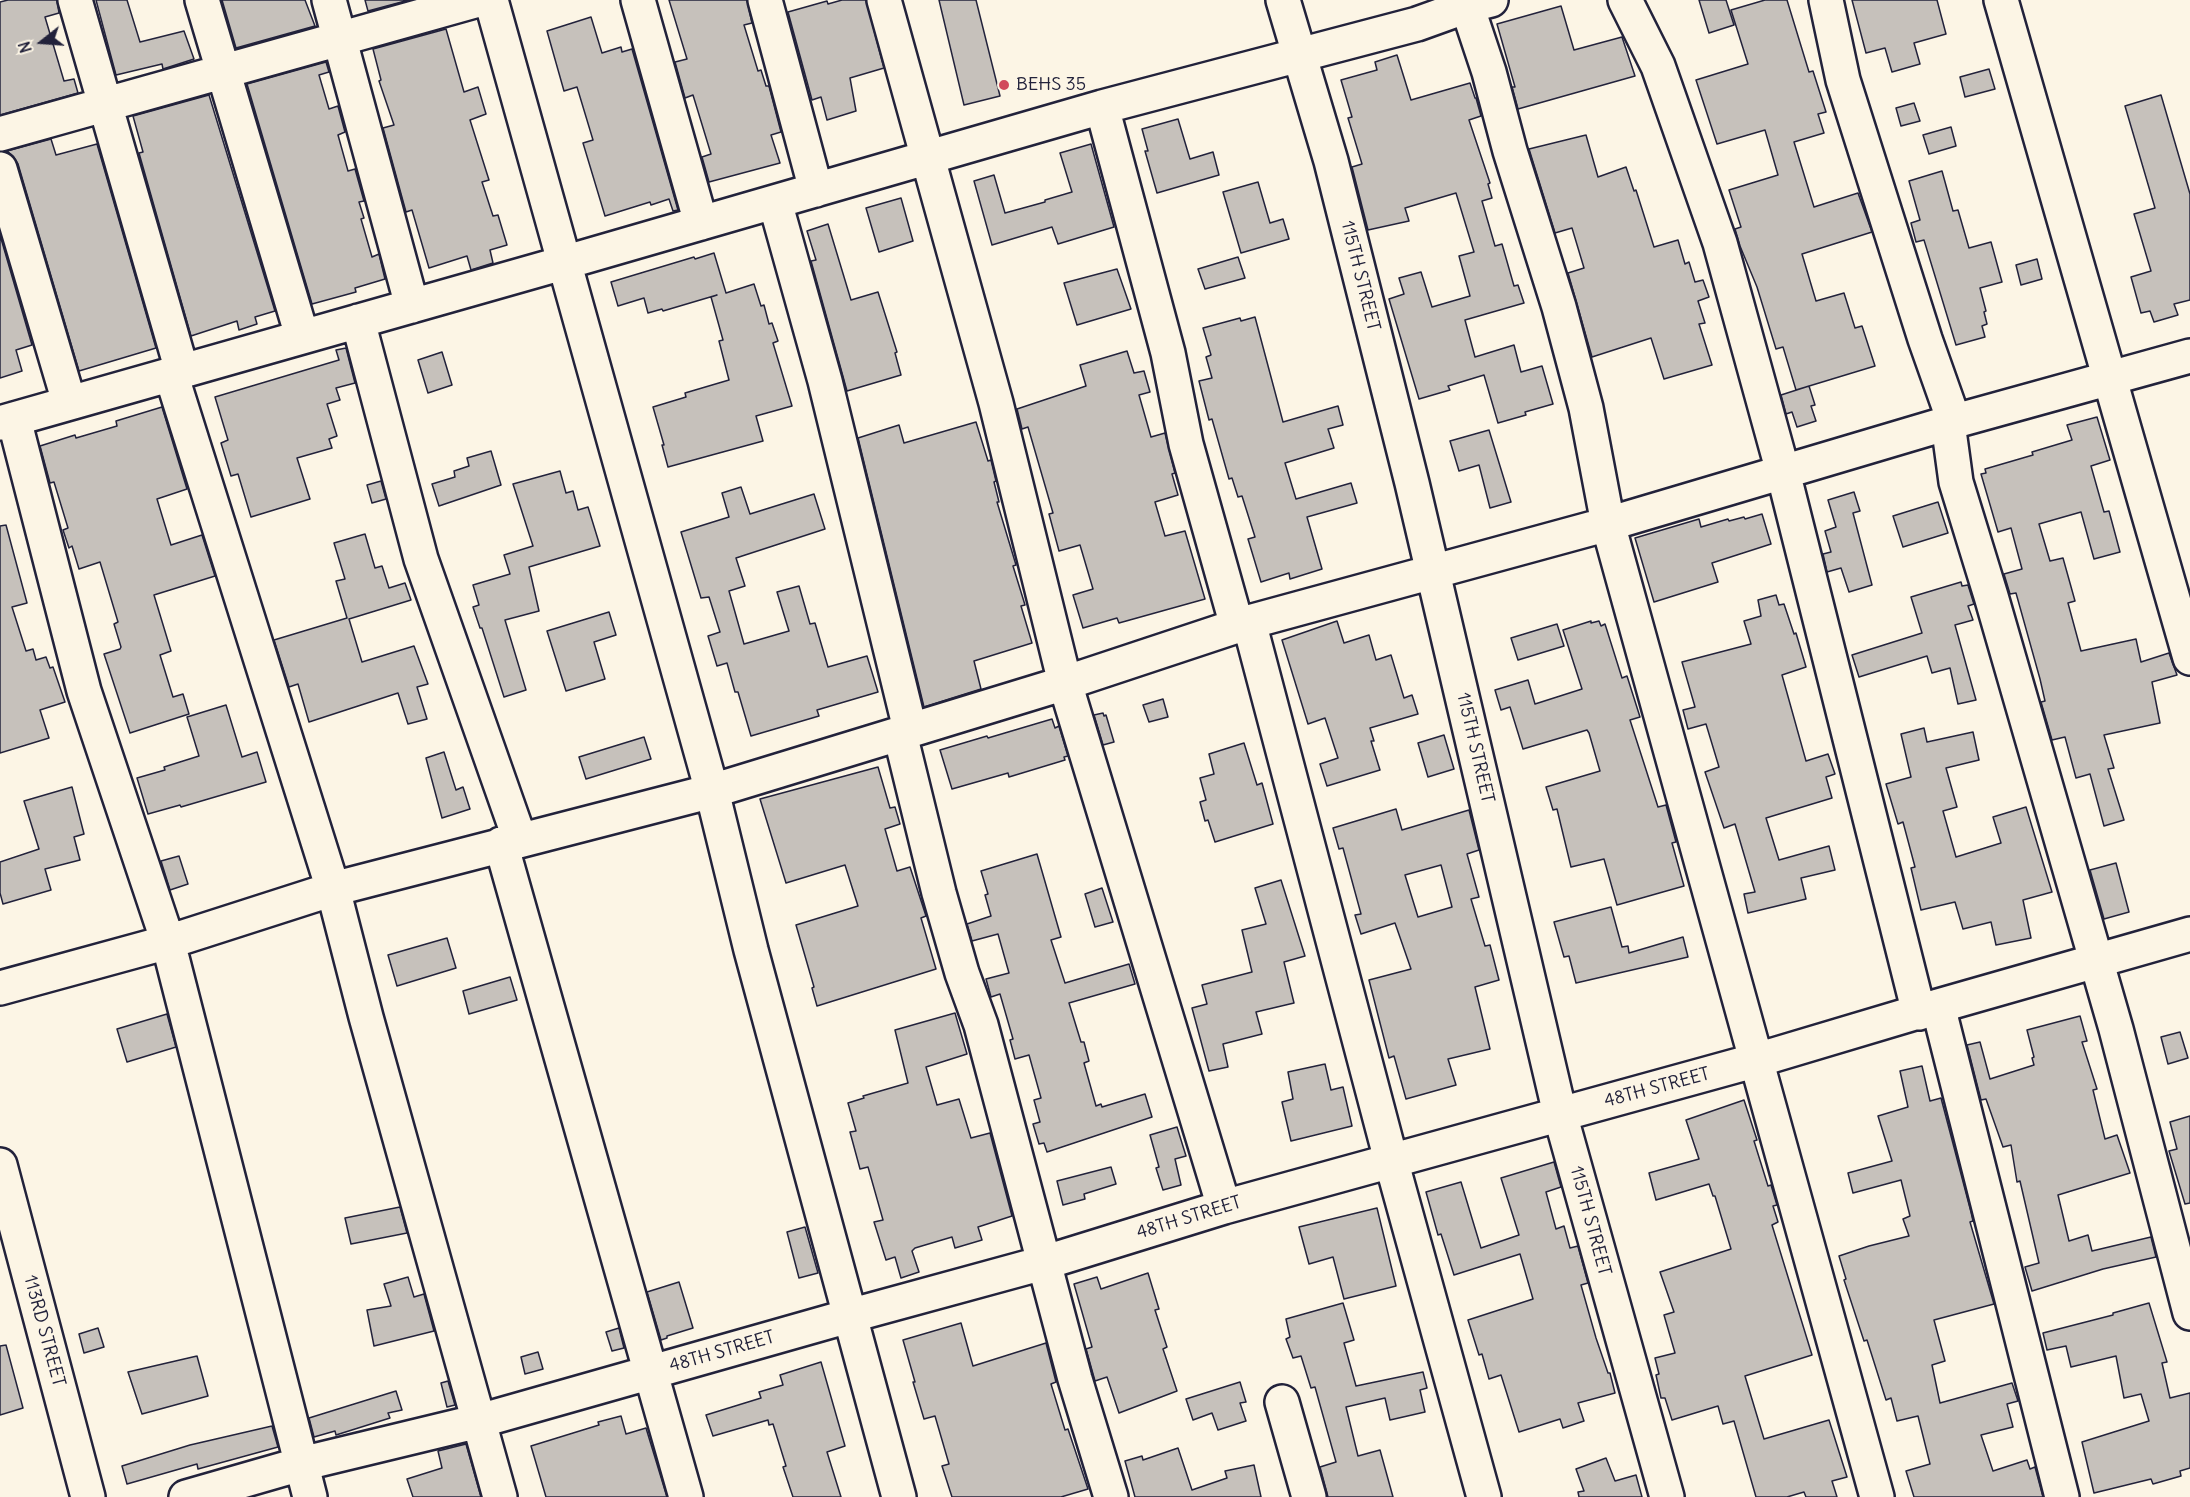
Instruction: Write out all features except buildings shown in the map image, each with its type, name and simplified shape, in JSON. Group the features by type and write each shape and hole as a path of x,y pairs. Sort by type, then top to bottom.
{"street":[{"path":"75,0 176,372 333,889 366,1017 500,1497"},
{"path":"202,0 302,336"},
{"path":"330,0 412,306"},
{"path":"0,134 478,0"},
{"path":"490,0 712,791 751,950 899,1497"},
{"path":"638,0 701,223"},
{"path":"765,0 816,190"},
{"path":"884,0 999,414 1065,683 1224,1207"},
{"name":"115TH STREET","path":"1283,0 1331,161 1356,256 1434,573 1560,1114 1666,1497"},
{"path":"1625,0 1658,66 1720,243 2062,1497"},
{"path":"1826,0 1843,80 1951,422 1956,482 2116,1029 2190,1313"},
{"path":"2001,0 2190,658"},
{"path":"310,1497 168,942 84,691 7,421 1102,107 1300,54 1414,12 1479,3 1489,72 1510,151 1559,307 1586,408 1608,524 1877,1497"},
{"path":"1102,107 1168,353 1186,444 1243,624 1484,1497"},
{"path":"0,169 69,402"},
{"path":"775,202 825,381 905,732 939,893 962,973 981,1025 1075,1379 1112,1497"},
{"path":"358,321 421,559 510,842 650,1373 686,1497"},
{"path":"0,988 168,942 333,889 712,791 1065,683 1243,624 1608,524 1951,422 2190,356"},
{"name":"48TH STREET","path":"186,1497 301,1464 479,1421 1043,1263 1224,1207 1757,1060 2190,934"},
{"name":"113RD STREET","path":"0,1166 88,1497"},
{"path":"1282,1401 1309,1497"}],"place":[{"name":"BEHS 35","path":"1004,85"}]}
